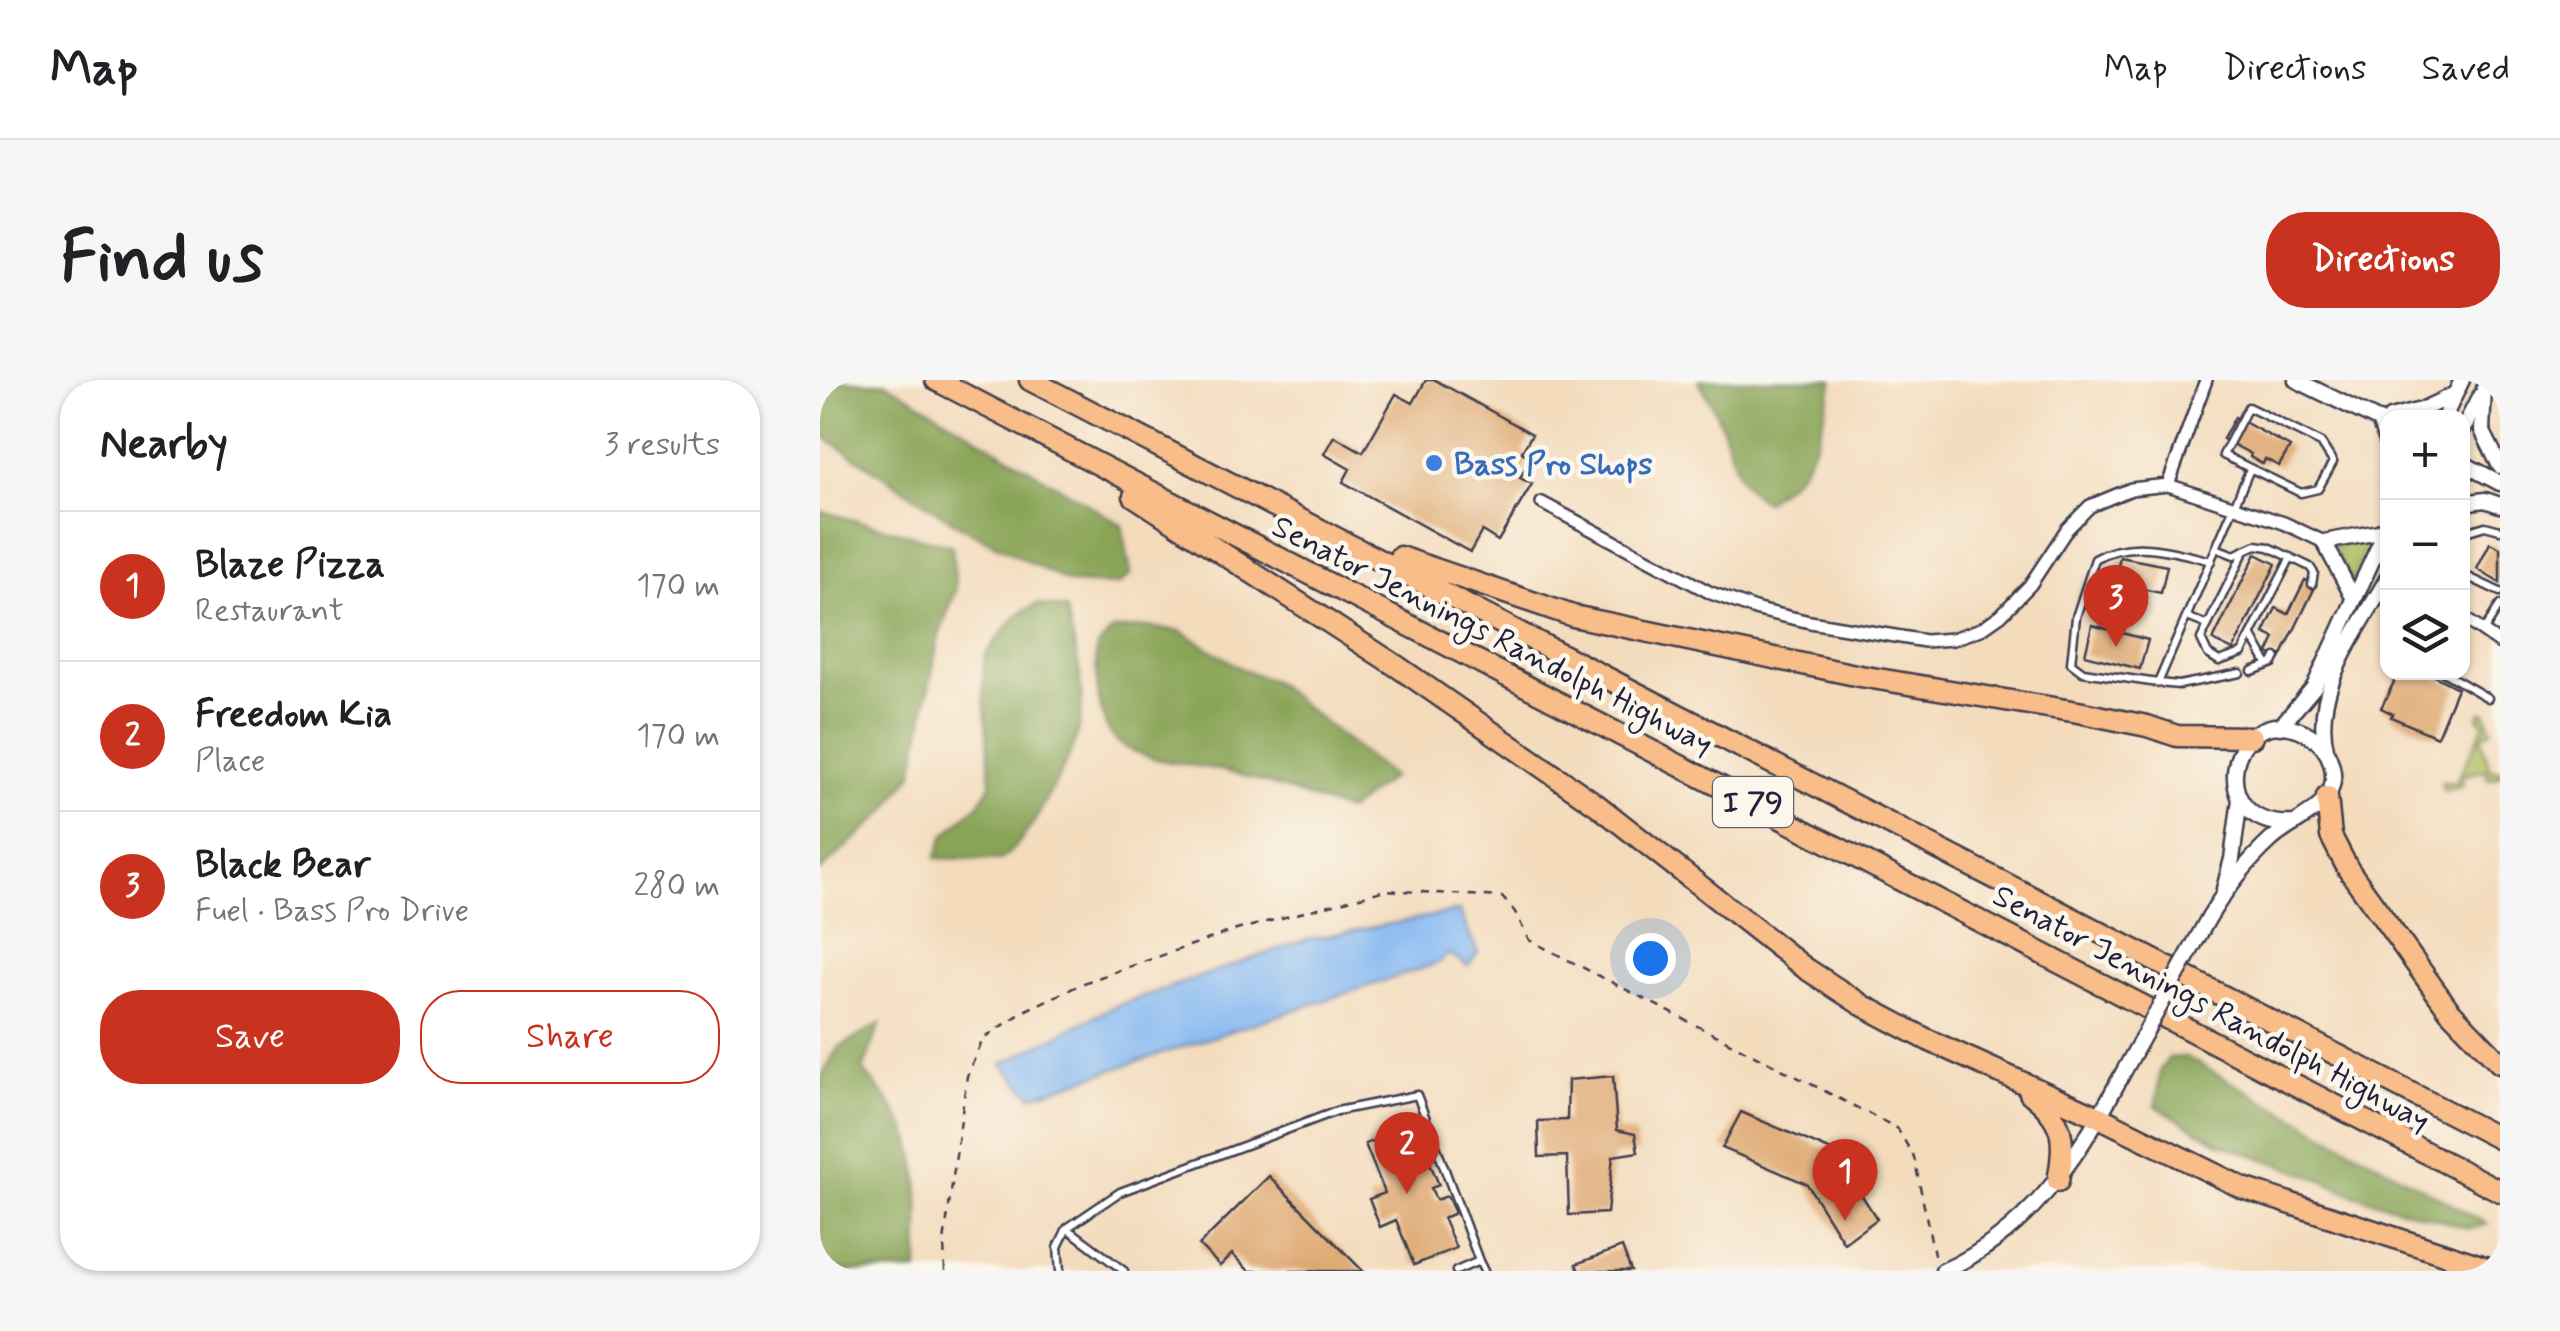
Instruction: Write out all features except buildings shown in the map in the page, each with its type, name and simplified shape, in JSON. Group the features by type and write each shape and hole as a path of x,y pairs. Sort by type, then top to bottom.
{"highway":[{"name":"Senator Jennings Randolph Highway","path":"936,380 2500,1191"},
{"name":"Senator Jennings Randolph Highway","path":"1030,380 2500,1139"},
{"path":"1004,416 1176,522 1398,667 1596,805 1790,956 1848,996 1928,1040 2100,1117 2243,1188 2496,1271"},
{"path":"1197,468 1420,566 1572,616 1860,676 2078,712 2177,736 2252,737"},
{"path":"2327,797 2331,836 2348,869 2449,1010 2500,1063"},
{"path":"2009,1076 2045,1105 2060,1128 2065,1148 2058,1181"}],"street":[{"path":"2168,486 2206,380"},
{"path":"2296,380 2380,417"},
{"path":"2470,415 2486,384"},
{"path":"2486,384 2482,430 2500,466"},
{"path":"2420,410 2458,387"},
{"path":"2448,410 2458,387"},
{"path":"2470,466 2500,482"},
{"path":"1542,503 1710,592 1758,610 1925,642 1953,639 1980,629 2001,614 2030,585 2067,528 2090,506 2131,489 2168,486 2284,523 2324,542 2380,531"},
{"path":"2470,502 2485,500 2500,505"},
{"path":"2223,894 2240,799 2234,775 2236,760 2252,737 2280,726 2314,687 2380,541"},
{"path":"2324,542 2354,599"},
{"path":"1940,1271 1989,1246 2058,1181 2100,1117 2223,894 2273,838 2318,809 2327,797 2331,783 2322,719 2330,683 2381,590"},
{"path":"2470,622 2500,643"},
{"path":"2280,726 2308,733 2327,754"},
{"path":"2240,799 2264,821 2294,823"}],"lane":[{"path":"2248,407 2322,443 2333,462 2318,489 2302,494 2250,468 2223,455 2248,407"},
{"path":"2158,683 2250,468"},
{"path":"2470,531 2485,526 2500,530"},
{"path":"2216,548 2234,555 2256,545 2291,557 2310,566 2314,574 2312,584"},
{"path":"2210,561 2167,550 2138,548 2113,548 2095,559 2076,617 2070,662 2083,672 2179,685 2240,674"},
{"path":"2245,550 2207,626 2202,646 2218,660 2242,653 2291,557"},
{"path":"2470,578 2500,592"},
{"path":"2484,630 2500,604"},
{"path":"2188,617 2207,626"},
{"path":"2251,635 2268,665"},
{"path":"2252,671 2268,665 2276,656"},
{"path":"2457,680 2488,698"},
{"path":"1060,1271 1058,1247 1067,1228 1120,1192 1337,1111 1416,1095 1484,1271"},
{"path":"1067,1228 1124,1271"},
{"path":"1456,1271 1479,1260"}],"path":[{"path":"945,1271 944,1242 967,1076 983,1039 1026,1010 1086,982 1228,932 1386,890 1502,897 1515,912 1529,940 1897,1128 1914,1157 1940,1271"}],"green space":[{"path":"820,380 887,383 1122,525 1131,574 1118,585 1070,583 961,527 820,434"},
{"path":"1698,380 1833,380 1820,431 1804,466 1765,502 1740,477 1718,416"},
{"path":"820,511 952,546 956,590 939,635 913,773 886,811 820,871"},
{"path":"2371,539 2352,582 2335,546"},
{"path":"1037,604 1066,609 1081,696 1079,726 1071,751 1036,819 1001,860 936,858 944,836 979,804 991,785 983,682 985,655 1017,615"},
{"path":"1146,627 1181,631 1242,669 1273,681 1392,777 1347,811 1223,770 1160,760 1131,750 1111,735 1106,724 1097,683 1097,647 1113,630"},
{"path":"2482,711 2492,730 2481,737 2490,770 2500,770 2500,776 2489,780 2485,770 2461,776 2463,785 2444,791 2441,784 2455,784 2485,724 2478,718"},
{"path":"880,1024 863,1070 897,1114 911,1143 919,1190 918,1271 820,1271 820,1079 838,1048"},
{"path":"2186,1057 2487,1224 2470,1229 2354,1195 2219,1143 2156,1106 2160,1070 2169,1058"}],"water":[{"path":"1459,911 1478,953 1468,966 1449,954 1436,964 1032,1096 1002,1064 1113,1007 1305,940"}],"place":[{"name":"Bass Pro Shops","path":"1434,463"},
{"name":"Black Bear","path":"2116,647"},
{"name":"Freedom Kia","path":"1407,1194"},
{"name":"Blaze Pizza","path":"1845,1221"}]}
